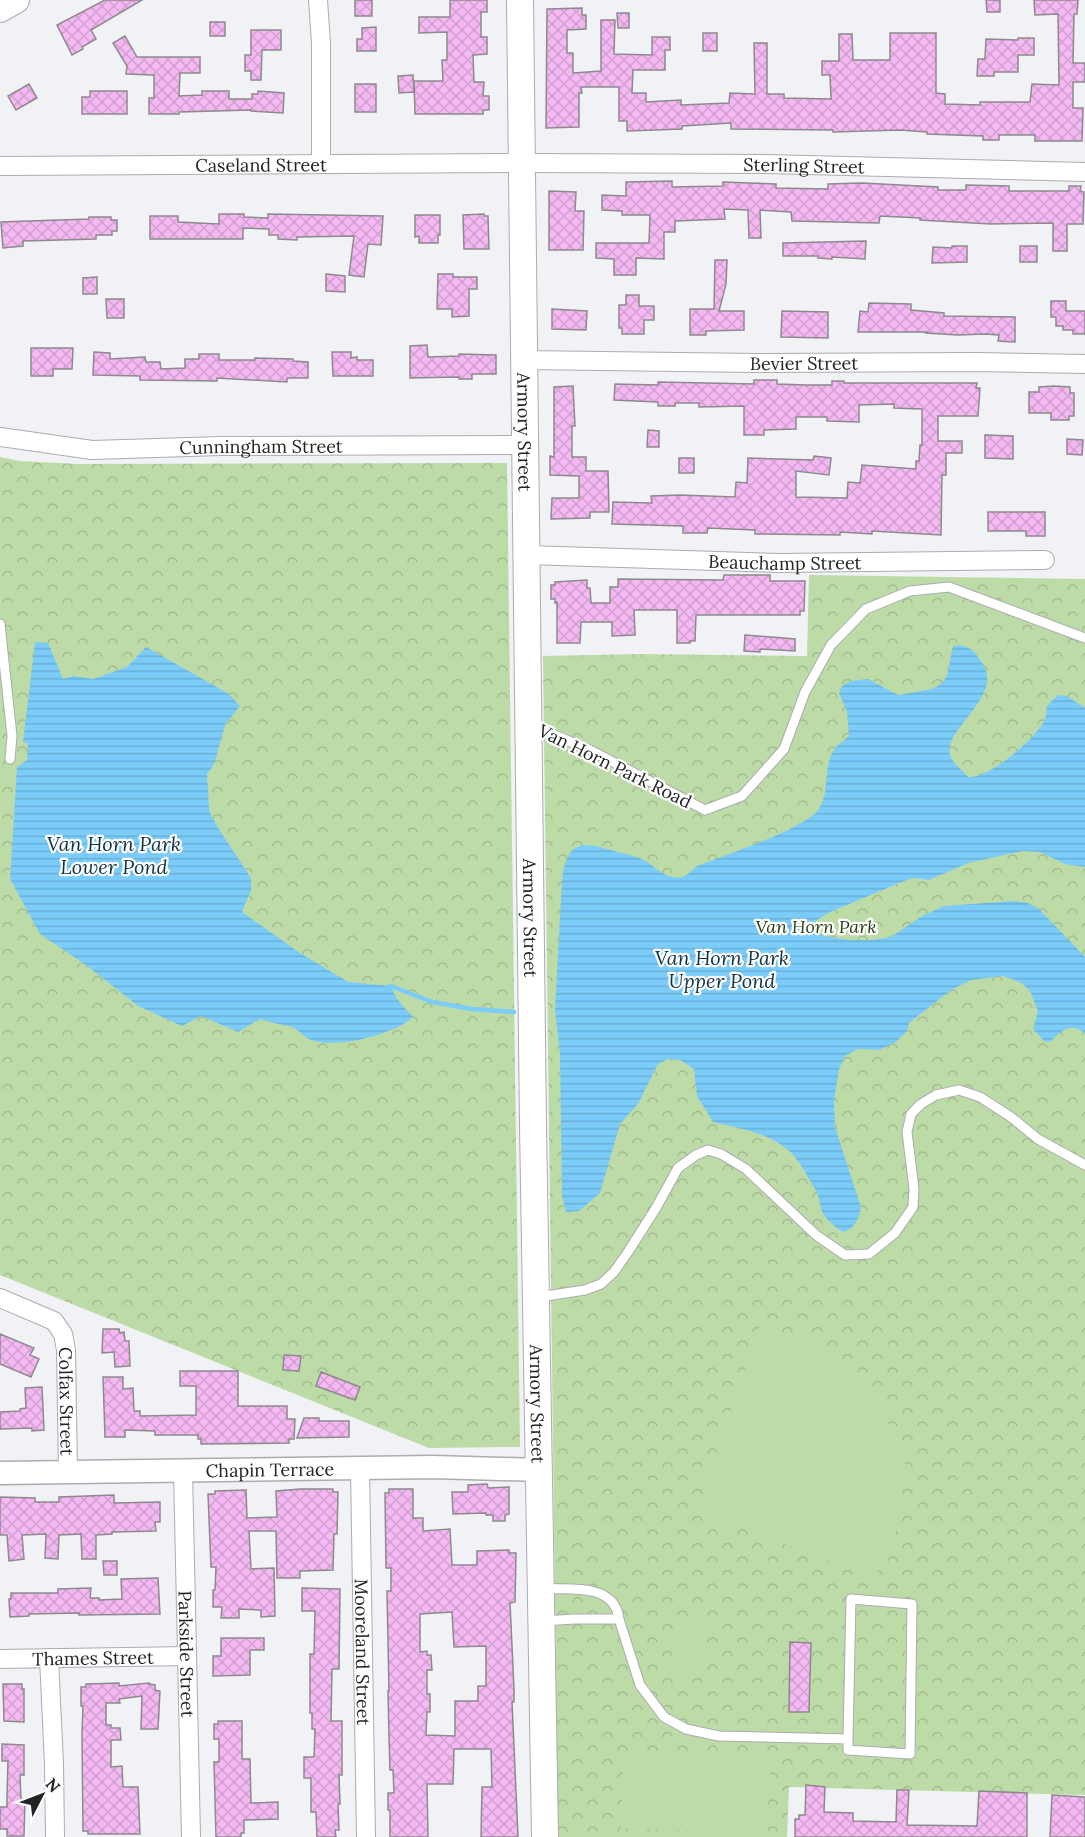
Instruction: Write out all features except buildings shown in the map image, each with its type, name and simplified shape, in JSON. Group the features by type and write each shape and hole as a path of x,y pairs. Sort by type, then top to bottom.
{"main road":[{"path":"0,9 16,0"},
{"name":"Armory Street","path":"520,0 545,1837"}],"street":[{"path":"318,0 321,43 321,164"},
{"name":"Caseland Street","path":"0,166 522,163"},
{"name":"Sterling Street","path":"522,163 765,164 1085,172"},
{"name":"Bevier Street","path":"524,360 1085,364"},
{"name":"Cunningham Street","path":"0,436 92,450 233,446 525,445"},
{"name":"Beauchamp Street","path":"526,555 780,563 1045,561"},
{"name":"Colfax Street","path":"0,1298 54,1321 63,1334 66,1350 68,1472"},
{"name":"Chapin Terrace","path":"0,1473 433,1467 540,1470"},
{"name":"Mooreland Street","path":"360,1468 366,1837"},
{"name":"Parkside Street","path":"183,1471 191,1837"},
{"name":"Thames Street","path":"0,1659 187,1656"},
{"path":"49,1658 55,1837"}],"lane":[{"name":"Van Horn Park Road","path":"529,724 590,750 705,810 742,796 783,748 805,692 831,645 866,609 910,591 949,587 1085,638"},
{"path":"0,624 12,736 10,759"},
{"path":"536,1297 585,1290 601,1284 614,1272 628,1252 657,1208 678,1168 696,1155 708,1150 721,1154 746,1170 816,1235 845,1255 869,1254 895,1233 913,1207 914,1189 907,1132 910,1114 936,1095 959,1090 980,1097 1011,1116 1038,1139 1085,1165"},
{"path":"542,1589 584,1588 602,1594 618,1610 640,1685 664,1717 686,1729 719,1736 848,1739"},
{"path":"851,1599 912,1604 910,1754 848,1750 848,1739 851,1599"},
{"path":"542,1621 574,1618 619,1619"}],"green space":[{"path":"0,457 20,461 77,464 507,463 520,1447 429,1448 0,1275"},
{"name":"Van Horn Park","path":"809,575 1085,579 1085,1795 789,1787 787,1837 558,1837 543,656 640,654 807,656"},
{"path":"760,1325 814,1343 870,1387 906,1458 895,1535 875,1578 697,1511"},
{"path":"674,1616 707,1618 705,1674 672,1672"},
{"path":"624,1751 770,1757 767,1834 621,1828"}],"water":[{"name":"Van Horn Park Lower Pond","path":"35,642 48,643 63,679 73,676 93,679 127,667 146,647 229,694 240,706 225,725 214,765 207,774 209,808 220,831 251,878 251,890 242,912 300,953 348,982 391,986 397,999 413,1017 404,1024 379,1035 335,1043 311,1040 292,1027 260,1019 238,1032 201,1016 182,1026 138,1006 86,965 40,934 10,879 17,767 27,760 28,743 23,742"},
{"name":"Van Horn Park Upper Pond","path":"960,645 975,653 987,674 986,687 981,699 955,734 950,745 951,759 968,777 987,772 1010,757 1030,739 1043,723 1048,705 1058,695 1067,696 1085,708 1085,867 1065,864 1040,852 1023,851 968,863 929,880 909,879 830,912 812,923 815,930 824,936 850,940 873,940 891,937 922,916 944,906 1014,901 1028,903 1038,908 1085,957 1085,1034 1076,1028 1071,1028 1062,1031 1050,1042 1044,1041 1033,1029 1038,1011 1030,991 1022,983 1003,976 971,980 951,990 909,1023 907,1031 896,1042 879,1050 858,1049 845,1056 839,1069 834,1101 835,1127 861,1207 856,1222 843,1232 824,1215 816,1191 803,1168 787,1149 770,1138 713,1122 697,1096 694,1069 680,1060 668,1059 658,1064 638,1104 620,1124 600,1193 579,1211 566,1212 562,1196 560,1053 555,1010 562,880 568,857 579,846 595,846 638,857 666,875 682,877 697,866 797,825 818,810 824,796 831,755 835,748 849,736 847,712 839,693 842,686 851,681 868,679 898,695 932,689 940,685 947,676 953,646"}],"waterway":[{"path":"386,988 391,986 432,1002 472,1009 514,1012"}]}
